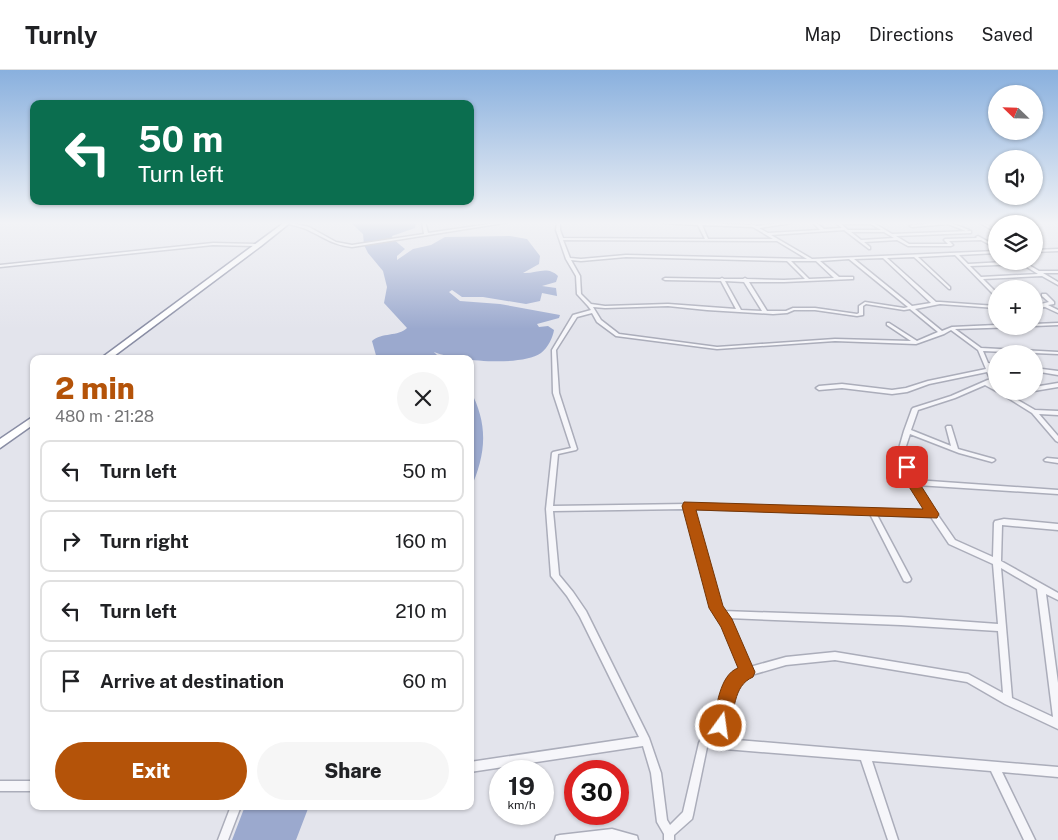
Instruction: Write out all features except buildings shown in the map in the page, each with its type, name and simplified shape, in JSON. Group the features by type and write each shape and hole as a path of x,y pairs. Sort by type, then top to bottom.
{"highway":[{"path":"110,355 244,258"},
{"path":"118,355 244,258"},
{"path":"0,435 30,413"},
{"path":"0,444 30,422"}],"street":[{"path":"0,266 78,258"},
{"path":"598,258 568,260 578,276 578,294 592,308 598,322 618,335 717,348 835,340 916,343 952,328 988,327"},
{"path":"704,258 788,260 850,258 942,333"},
{"path":"807,258 811,260"},
{"path":"885,258 935,304"},
{"path":"917,258 948,288"},
{"path":"960,258 988,285"},
{"path":"788,260 807,279"},
{"path":"818,260 837,278"},
{"path":"969,266 988,265"},
{"path":"1035,270 1058,284"},
{"path":"1038,272 1058,272"},
{"path":"982,278 1043,276"},
{"path":"665,279 784,281 852,278"},
{"path":"722,279 739,311"},
{"path":"745,279 765,312"},
{"path":"1043,305 1052,303 1044,295"},
{"path":"988,305 963,303 894,308 884,305 865,304 861,306 861,314 857,315 808,309 793,309 787,312 765,312 668,305 592,308 575,316 554,350 556,394 574,449 555,453 549,509 555,576 583,614 608,661 653,756 662,822 669,837 688,815 702,746 705,740 717,736 732,684 738,675 747,672 786,661 835,656 968,678 1008,701 1058,724"},
{"path":"1043,305 1058,312"},
{"path":"889,324 916,343"},
{"path":"1043,325 1058,324"},
{"path":"952,328 980,349 993,380 953,397 915,409 901,452 912,482 952,542 997,562 1058,598"},
{"path":"980,349 1058,353"},
{"path":"819,388 842,386 892,392 907,390 987,367"},
{"path":"1043,371 1058,373"},
{"path":"1043,388 1058,385"},
{"path":"1015,400 1034,412 1058,440"},
{"path":"1034,412 1058,413"},
{"path":"949,427 955,449"},
{"path":"907,431 955,449 992,460"},
{"path":"1047,460 1058,461"},
{"path":"912,482 1058,492"},
{"path":"549,509 688,506 932,514"},
{"path":"688,506 719,614 727,623 747,672"},
{"path":"872,512 907,579"},
{"path":"1008,701 997,562 998,524 1000,522 1058,527"},
{"path":"1041,588 1058,718"},
{"path":"719,614 901,621 1002,628"},
{"path":"709,738 725,744 1058,772"},
{"path":"474,766 646,741"},
{"path":"866,756 893,840"},
{"path":"994,766 1030,840"},
{"path":"0,786 30,786"},
{"path":"223,840 234,810"},
{"path":"560,840 612,834 633,840"}],"water":[{"path":"372,258 397,258 397,260 400,258 540,258 539,264 523,273 546,270 554,273 558,276 556,282 542,286 556,288 557,296 542,293 540,301 526,304 483,297 462,297 452,290 449,292 460,301 500,304 560,315 559,318 537,324 539,327 548,326 554,330 544,351 519,360 474,360 474,355 444,355 434,352 437,355 376,355 372,341 380,336 399,333 407,328 384,303 387,287 383,271"},
{"path":"474,399 483,428 482,452 474,480"},
{"path":"243,810 307,810 296,840 232,840"}],"route":[{"path":"721,726 732,684 738,675 747,672 727,623 716,608 688,506 932,514 912,482 907,467"}]}
